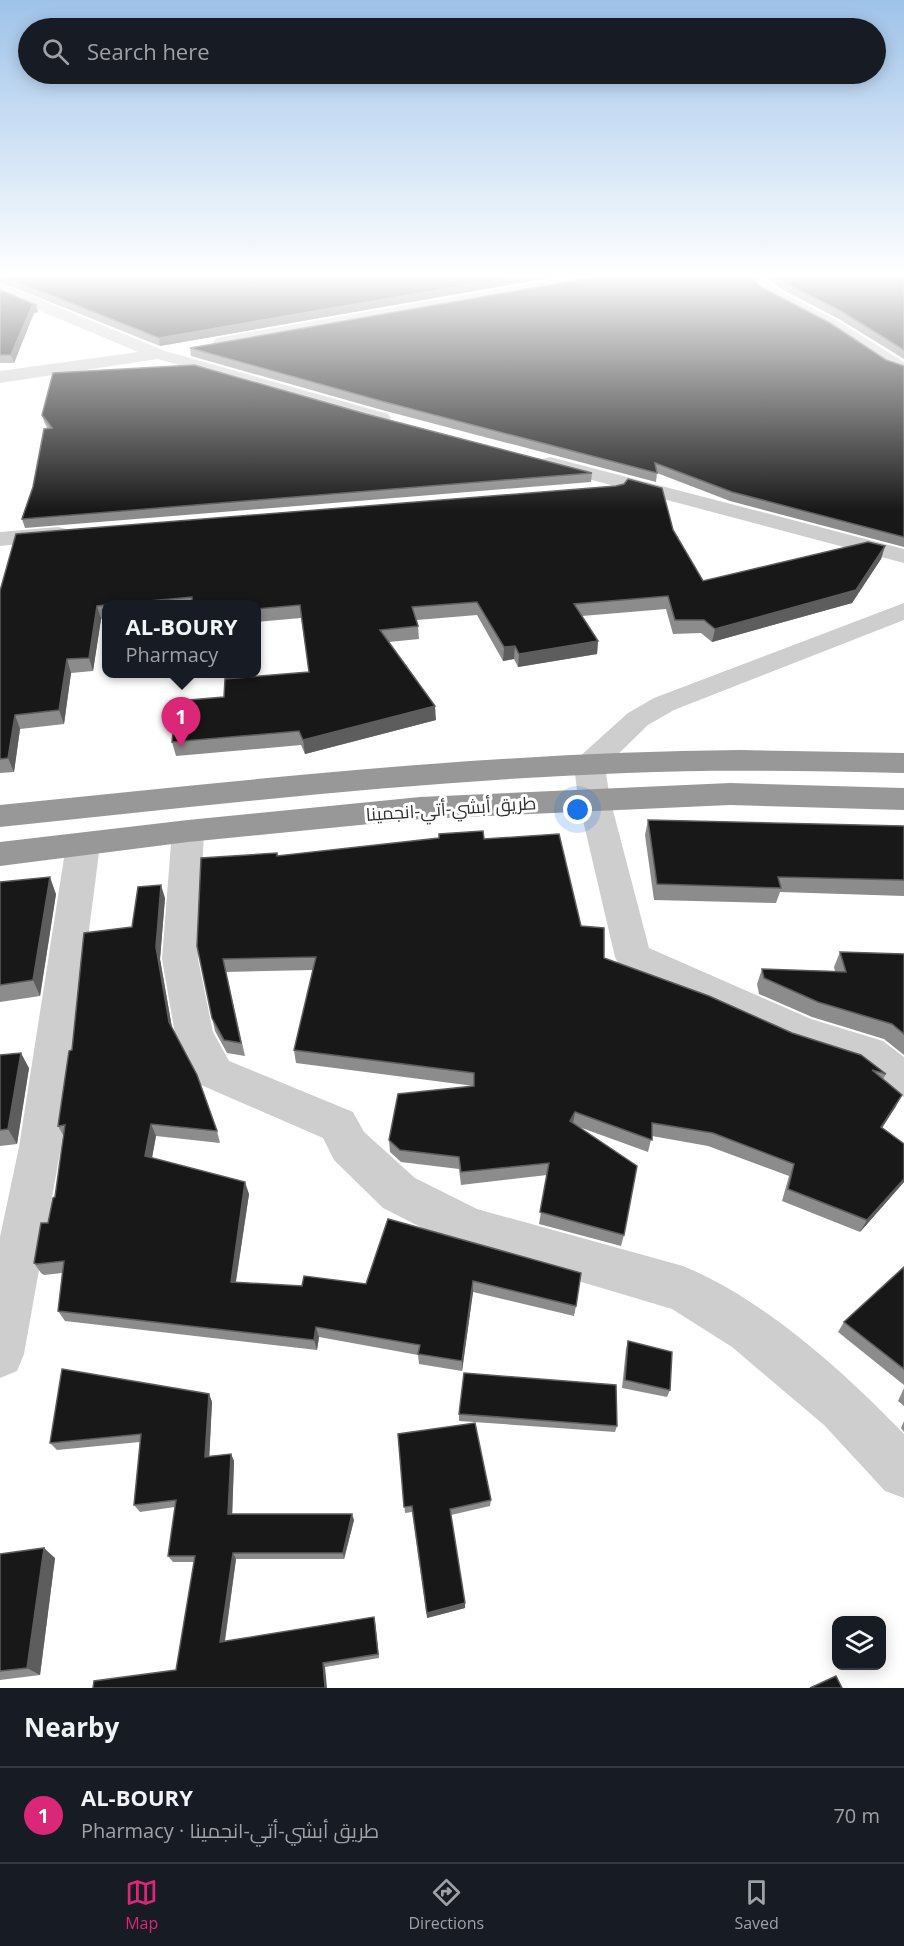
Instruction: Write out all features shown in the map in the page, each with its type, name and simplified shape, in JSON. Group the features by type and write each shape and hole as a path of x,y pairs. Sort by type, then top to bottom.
{"highway":[{"path":"0,816 202,794 592,782 718,760 904,763"},
{"name":"طريق أبشي-أتي-انجمينا","path":"0,854 188,831 420,808 592,782 730,794 904,800"}],"street":[{"path":"4,382 158,354 397,423"},
{"path":"877,354 904,369"},
{"path":"535,459 904,556"},
{"path":"578,492 637,487"},
{"path":"0,539 82,532"},
{"path":"904,611 664,704 638,719 592,782 633,957 802,1033 869,1053 904,1080"},
{"path":"188,831 180,959 194,1034 215,1072 338,1125 349,1146 399,1193 470,1229 683,1289 749,1330 843,1407 904,1472"},
{"path":"0,1354 40,1147 83,845"}],"building":[{"path":"211,354 877,354 886,360 904,366 904,537 732,492 655,463 657,473"},
{"path":"194,365 366,414 592,473 22,519 33,487 44,429 52,428 42,415 53,373"},
{"path":"628,479 662,488 673,530 703,581 868,542 885,546 856,590 715,629 704,620 675,620 668,596 574,604 598,641 519,654 515,646 504,647 477,602 412,607 418,626 380,630 435,706 303,740 299,731 172,742 176,707 188,706 189,700 224,697 225,679 261,678 261,676 309,672 300,605 261,609 261,600 192,600 192,597 159,600 102,600 102,605 97,606 89,658 67,659 59,710 15,715 8,758 0,759 0,591 16,534 624,484"},
{"path":"648,820 904,826 904,880 778,877 781,888 657,884"},
{"path":"483,831 484,839 559,834 581,926 604,928 604,958 709,996 792,1033 861,1055 886,1074 872,1070 902,1095 881,1127 904,1144 904,1179 867,1220 788,1189 794,1164 713,1133 652,1123 652,1140 575,1112 570,1121 637,1166 624,1235 540,1212 549,1163 461,1172 459,1157 400,1150 389,1140 398,1094 474,1086 474,1073 294,1050 316,957 223,959 241,1043 224,1040 212,1018 197,946 201,858 277,853 277,856 439,838 439,834"},
{"path":"50,877 33,980 0,985 0,882"},
{"path":"161,885 156,947 169,1022 197,1075 217,1131 151,1124 145,1156 245,1182 231,1282 302,1286 304,1276 366,1284 388,1219 581,1273 576,1306 473,1281 462,1361 418,1354 420,1345 316,1327 314,1340 58,1311 64,1261 34,1263 41,1223 48,1223 55,1197 65,1125 58,1126 69,1051 72,1050 84,933 132,927 138,887"},
{"path":"840,952 904,954 904,1034 892,1024 818,1002 764,978 762,969 846,972"},
{"path":"21,1053 8,1129 0,1130 0,1055"},
{"path":"904,1267 904,1369 844,1322"},
{"path":"628,1341 672,1352 670,1390 625,1380"},
{"path":"62,1369 209,1394 205,1457 231,1454 228,1514 352,1514 343,1553 233,1553 220,1642 374,1617 378,1654 323,1663 325,1688 93,1688 94,1681 176,1670 195,1556 168,1556 176,1500 134,1505 141,1434 50,1443"},
{"path":"464,1373 616,1385 617,1426 459,1414"},
{"path":"475,1423 491,1500 450,1509 465,1603 427,1613 412,1506 404,1507 398,1434"},
{"path":"44,1548 27,1668 0,1671 0,1554"},
{"path":"836,1676 842,1688 810,1688"}],"place":[{"name":"AL-BOURY","path":"181,747"}]}
